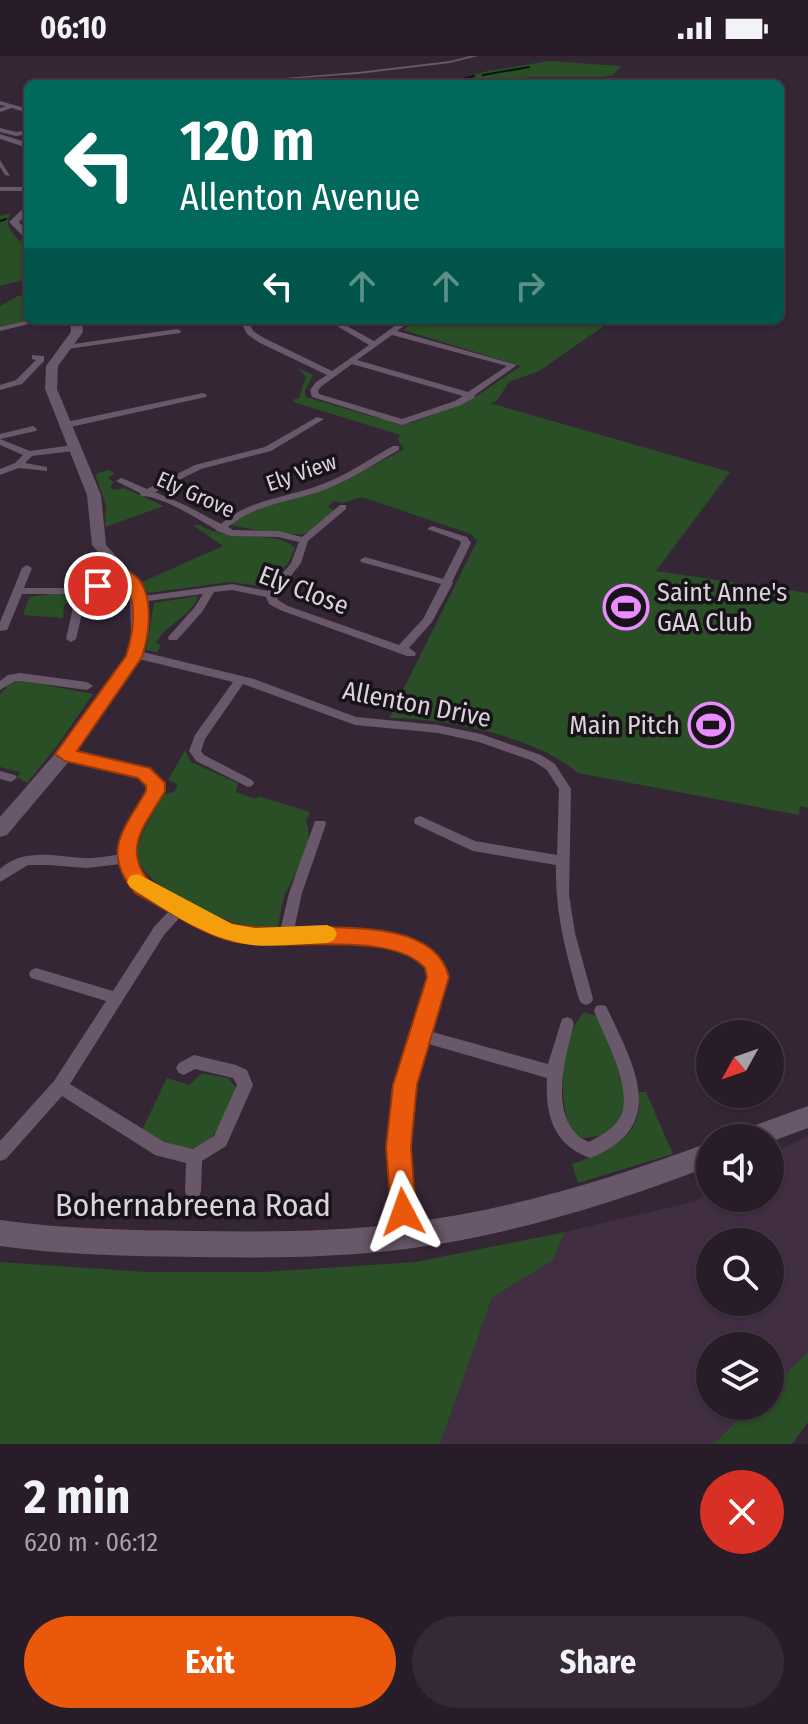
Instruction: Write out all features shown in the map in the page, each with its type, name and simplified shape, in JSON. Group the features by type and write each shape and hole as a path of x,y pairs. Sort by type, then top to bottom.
{"street":[{"path":"267,80 358,73 476,56"},
{"path":"0,103 24,110"},
{"path":"0,110 12,106"},
{"path":"0,130 24,132"},
{"path":"0,136 24,145"},
{"path":"0,162 8,175"},
{"path":"0,189 24,189"},
{"path":"24,211 14,222 24,233"},
{"path":"0,329 24,324"},
{"path":"0,830 65,754 134,657 141,627 140,599 99,544 98,508 51,389 50,373 77,332 76,324"},
{"path":"246,324 250,332 261,340 332,374"},
{"path":"338,324 375,345"},
{"path":"391,332 514,367 497,375 471,396 402,422 315,395 314,390 319,384 375,345 391,332 402,324"},
{"path":"67,347 177,331"},
{"path":"0,388 19,382 41,358 35,357"},
{"path":"351,361 471,396"},
{"path":"66,425 203,395"},
{"path":"144,494 198,467 268,449 320,419"},
{"path":"0,440 33,429"},
{"path":"0,440 29,454 73,448"},
{"name":"Ely View","path":"220,529 248,508 320,489 396,448"},
{"path":"0,472 18,465 29,454"},
{"path":"18,465 44,469"},
{"name":"Ely Grove","path":"121,481 144,494 184,508 231,533 278,534 304,540"},
{"path":"271,595 296,563 304,540 343,507"},
{"name":"Ely Close","path":"140,599 232,587 271,595 273,602 284,608 407,651 428,620 466,543 458,536 432,529"},
{"name":"Ely Close","path":"365,560 448,583"},
{"path":"3,628 27,568"},
{"path":"20,591 82,591 125,575"},
{"path":"71,639 82,591"},
{"path":"173,638 187,620 203,607 210,591"},
{"name":"Allenton Drive","path":"134,657 143,656 240,680 355,721 481,738 537,758 551,767 565,789 562,895 568,933 586,999"},
{"path":"0,686 20,677 87,686"},
{"path":"240,680 199,738 195,751 200,758 248,783"},
{"path":"65,754 144,772 156,783 156,791 127,842 125,858 131,874 142,887 180,909 229,932 255,936 365,936 426,954 435,964 438,977 405,1085 399,1147 405,1236"},
{"path":"420,821 473,846 563,861"},
{"path":"286,936 289,910 308,866 320,824"},
{"path":"0,877 17,863 31,858 85,863 125,858"},
{"path":"0,1153 60,1086 159,931 180,909"},
{"path":"36,974 116,998"},
{"path":"567,1024 555,1073 557,1104 563,1128 572,1143 590,1150 620,1134 630,1122 634,1108 631,1090 601,1011"},
{"path":"419,1035 555,1073"},
{"path":"60,1086 161,1149 194,1157 220,1141 245,1085 242,1075 236,1072 194,1062 184,1068"},
{"path":"784,1126 808,1117"},
{"path":"193,1191 194,1157"},
{"name":"Bohernabreena Road","path":"0,1233 117,1243 228,1245 405,1236 531,1213 629,1186 696,1160"}],"shaded area":[{"path":"808,1136 808,1352 784,1375 784,1332 696,1332 696,1420 738,1420 713,1444 440,1444 492,1298 553,1260 565,1232 696,1201 696,1212 784,1212 784,1148"}],"green space":[{"path":"549,61 621,66 613,75 604,77 458,80 488,71"},
{"path":"11,213 9,228 24,244 24,280 0,286 0,216"},
{"path":"24,295 24,323 0,329 0,306"},
{"name":"Saint Anne's GAA Club","path":"411,324 607,324 539,371 509,382 496,402 490,403 730,472 656,571 808,593 808,808 800,806 799,815 578,773 560,760 514,739 436,721 389,718 477,541 471,534 362,497 342,503 334,501 327,507 333,510 327,517 302,534 229,524 249,511 335,486 404,449 398,440 400,435 292,400 299,398 306,377 298,368 313,375 305,391 306,397 377,418 411,423 469,401 521,366 403,330"},
{"path":"109,470 115,473 108,478 114,482 110,487 114,490 124,488 164,506 105,527 106,505 95,474"},
{"path":"198,524 223,533 276,539 295,548 289,562 268,587 230,582 148,593 142,582 223,546 194,526"},
{"path":"59,593 75,597 75,600 64,605 63,618 23,615 29,597"},
{"path":"198,596 190,610 160,636 156,643 161,645 157,652 146,650 154,603"},
{"path":"18,680 93,694 27,783 17,777 20,772 0,767 0,694 11,682"},
{"path":"185,750 191,762 238,783 236,792 310,812 306,821 306,849 284,899 278,928 245,925 214,915 166,889 143,868 138,850 146,825 164,794 174,792 178,785 168,780"},
{"path":"584,1012 598,1017 620,1076 625,1107 622,1120 614,1130 583,1138 570,1129 566,1115 563,1068 570,1038"},
{"path":"202,1073 228,1078 237,1089 220,1125 203,1146 179,1148 142,1130 167,1078 189,1085"},
{"path":"638,1092 646,1092 673,1154 578,1183 572,1164 611,1148 622,1140 636,1120"},
{"path":"565,1232 553,1260 492,1298 440,1444 0,1444 0,1262 147,1272 263,1272 416,1262"},
{"path":"808,1352 808,1422 792,1444 713,1444 738,1420 784,1420 784,1375"}],"waterway":[{"path":"483,75 529,67"},
{"path":"460,80 474,76"},
{"path":"0,221 6,219"}],"slow traffic":[{"path":"138,882 180,909 229,932 255,936 327,934"}],"place":[{"name":"Saint Anne's GAA Club","path":"626,607"},
{"name":"Main Pitch","path":"711,725"}],"route":[{"path":"98,586 125,575 135,587 140,599 139,640 134,657 65,754 144,772 156,783 156,791 127,842 125,858 131,874 142,887 229,932 255,936 365,936 426,954 435,964 438,977 405,1085 399,1147 403,1212"}]}
